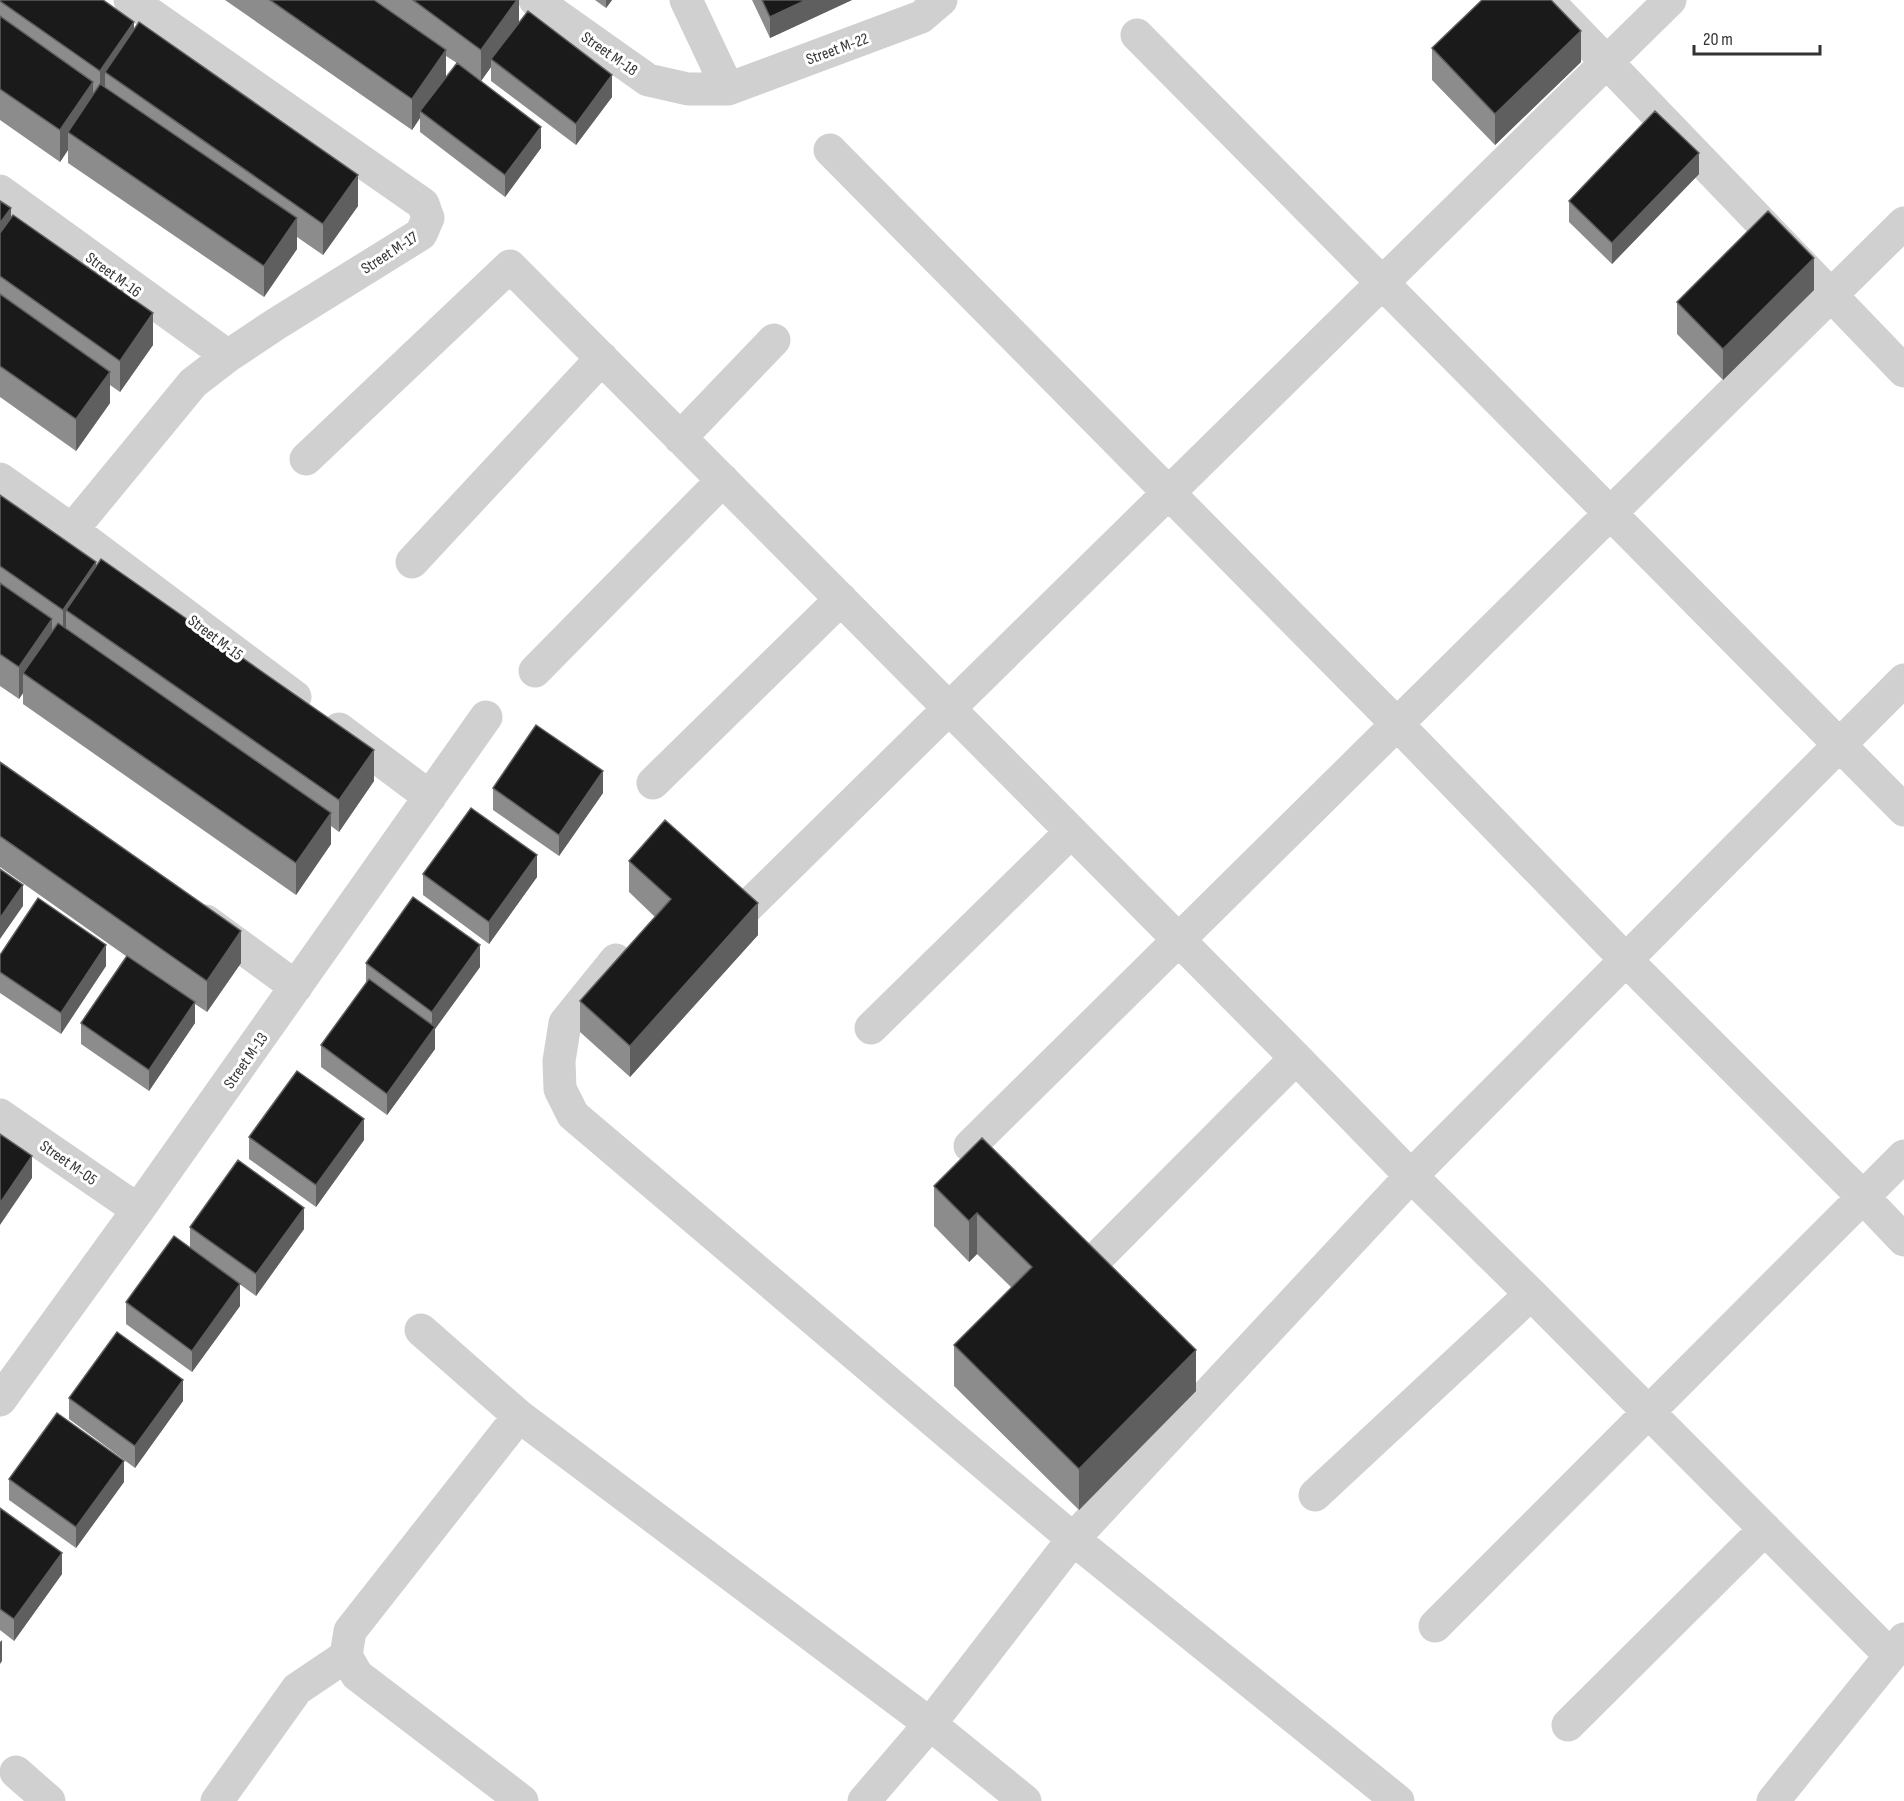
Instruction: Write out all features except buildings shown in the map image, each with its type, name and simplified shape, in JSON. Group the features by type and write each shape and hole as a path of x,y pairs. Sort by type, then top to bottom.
{"street":[{"name":"Street M-17","path":"72,530 193,384 228,356 276,324 421,234 428,218 423,204 130,0"},
{"name":"Street M-18","path":"534,0 648,80 688,89 728,89"},
{"path":"686,0 728,89"},
{"name":"Street M-22","path":"728,89 921,17 941,0"},
{"path":"1547,0 1904,371"},
{"path":"742,912 1670,0"},
{"path":"1137,35 1904,810"},
{"path":"830,150 1904,1240"},
{"name":"Street M-16","path":"0,191 228,356"},
{"path":"970,1146 1904,223"},
{"path":"306,459 510,266 1411,1176 1765,1529 1897,1647 1773,1801"},
{"path":"680,438 774,340"},
{"path":"412,562 602,358"},
{"name":"Street M-15","path":"0,479 72,530 430,797"},
{"path":"535,671 723,480"},
{"path":"653,783 841,599"},
{"path":"864,1801 930,1724 1073,1539 1411,1176 1904,680"},
{"name":"Street M-13","path":"0,1400 138,1210 486,717"},
{"path":"871,1028 1071,832"},
{"path":"182,904 296,987"},
{"path":"616,960 565,1023 559,1061 560,1089 573,1115 1073,1539 1398,1801"},
{"path":"1100,1255 1296,1058"},
{"name":"Street M-05","path":"0,1114 138,1210"},
{"path":"1435,1626 1904,1156"},
{"path":"1315,1495 1531,1294"},
{"path":"421,1330 519,1416 930,1724 1025,1801"},
{"path":"519,1416 350,1631 346,1656 357,1675 522,1801"},
{"path":"1568,1725 1765,1529"},
{"path":"217,1801 297,1689 346,1656"},
{"path":"16,1772 49,1801"}]}
